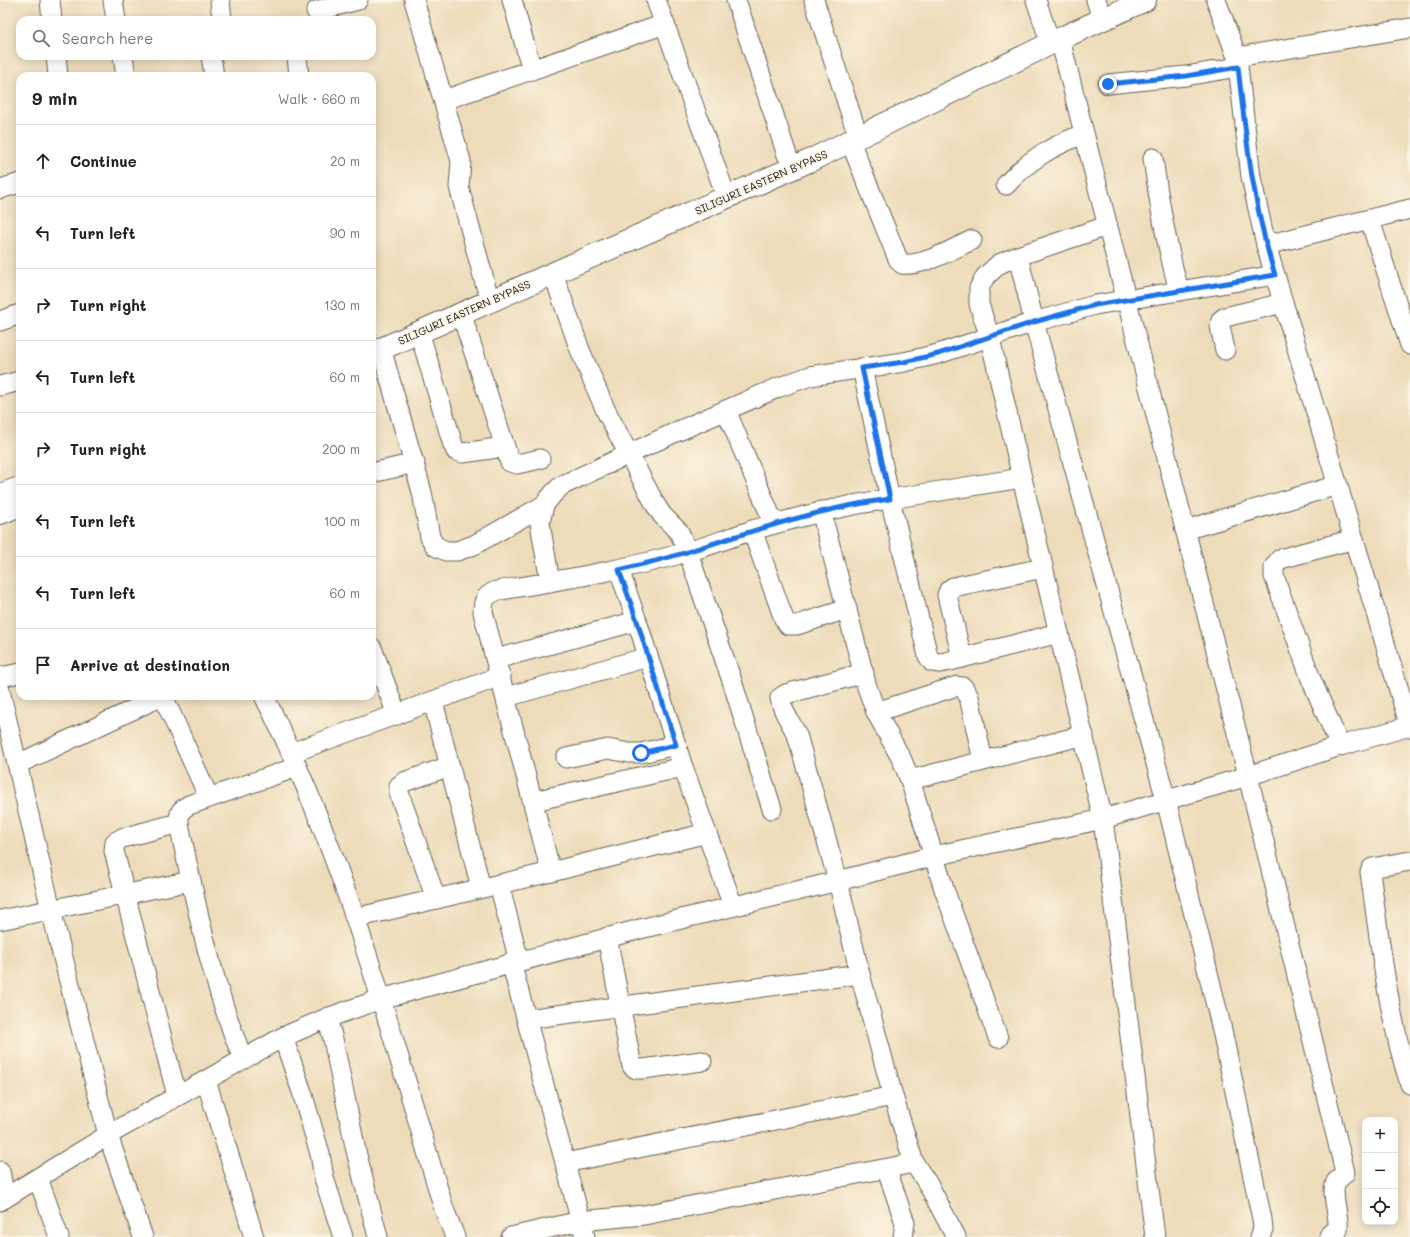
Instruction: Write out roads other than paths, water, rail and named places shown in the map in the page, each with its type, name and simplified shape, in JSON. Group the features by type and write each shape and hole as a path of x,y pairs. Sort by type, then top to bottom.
{"main road":[{"name":"SILIGURI EASTERN BYPASS","path":"376,346 419,331 553,273 1053,36 1145,0"},
{"name":"SILIGURI EASTERN BYPASS","path":"1053,36 1104,3"},
{"name":"SILIGURI EASTERN BYPASS","path":"376,345 486,287 722,185 787,155 852,132"},
{"path":"0,496 16,490"},
{"path":"0,513 16,507"}],"street":[{"path":"50,0 52,16"},
{"path":"113,0 115,16"},
{"path":"220,0 222,16"},
{"path":"314,10 358,0"},
{"path":"414,0 461,161 459,187 486,287"},
{"path":"512,0 532,70"},
{"path":"656,0 722,185"},
{"path":"814,0 852,132 898,259 902,264 910,266 972,240"},
{"path":"1036,0 1053,36 1083,134 1127,300 1248,776 1344,1168 1345,1173 1335,1183 1334,1190 1339,1224 1338,1230 1330,1234 1330,1237"},
{"path":"0,1171 3,1199 108,1135 283,1037 326,1018 381,999 607,937 934,856 1103,819 1410,726 1266,245 1251,177 1238,62 1216,0"},
{"path":"739,1 787,155"},
{"path":"444,100 665,24"},
{"path":"1108,84 1186,76 1238,62 1410,28"},
{"path":"56,60 58,72"},
{"path":"124,60 125,72"},
{"path":"212,60 213,72"},
{"path":"297,60 299,72"},
{"path":"1006,185 1021,168 1041,154 1083,134"},
{"path":"1153,158 1159,204 1168,250 1179,291"},
{"path":"0,189 16,184"},
{"path":"1266,245 1410,209"},
{"path":"1370,220 1410,345"},
{"path":"1107,226 1018,256 999,264 985,277 979,288 979,304 990,338 1103,819 1155,1237"},
{"path":"1018,256 1034,322 1166,800 1222,1030 1262,1219 1263,1229 1260,1237"},
{"path":"553,273 580,350 606,409 655,504 662,515 678,532 688,552 732,681 772,809"},
{"path":"376,349 415,463 430,537 435,546 446,551 457,551 474,545 544,505 561,486 726,410 777,388 810,376 904,362 990,338 1034,322 1095,305 1275,275"},
{"path":"1225,350 1220,320 1225,317 1283,303"},
{"path":"461,313 510,462 517,464 540,459"},
{"path":"0,320 16,315"},
{"path":"419,331 456,451 463,453 504,447"},
{"path":"862,368 890,499 928,656 932,662 940,663 962,658 1059,633"},
{"path":"0,386 16,383"},
{"path":"726,410 774,524"},
{"path":"376,472 415,463"},
{"path":"550,872 534,801 483,612 483,600 487,594 496,591 619,570 688,552 752,530 853,504 1022,478"},
{"path":"1185,530 1338,485"},
{"path":"544,505 540,523 550,582"},
{"path":"821,511 864,673 876,712 902,760 910,780 944,889 998,1038"},
{"path":"752,530 784,620 788,625 796,626 847,609"},
{"path":"1340,746 1294,634 1274,576 1274,567 1280,559 1354,539"},
{"path":"962,658 947,595 949,590 953,587 1043,568"},
{"path":"619,570 637,621 683,767 708,832 733,906"},
{"path":"243,1059 232,1034 208,953 179,823 179,813 182,809 397,715 434,701 499,667 637,621"},
{"path":"506,697 648,657"},
{"path":"376,659 397,715"},
{"path":"864,673 786,694 780,698 785,712 794,726 798,738 838,881 860,974 893,1096 914,1163 928,1184 956,1237"},
{"path":"0,677 16,674"},
{"path":"876,712 957,686 963,687 969,697 983,761"},
{"path":"0,690 52,910 108,1135 143,1237"},
{"path":"18,764 154,700"},
{"path":"164,700 209,798"},
{"path":"266,700 294,760 323,831 355,918 444,1209 455,1237"},
{"path":"434,701 481,888"},
{"path":"910,780 1084,735"},
{"path":"566,758 608,749 629,753 641,753 676,745"},
{"path":"436,899 399,793 399,786 404,782 450,766"},
{"path":"534,801 683,767"},
{"path":"177,1096 114,851 115,842 122,838 179,823"},
{"path":"355,918 550,872 708,832"},
{"path":"1410,861 1380,865 1372,868 1370,872 1388,995 1400,1052 1410,1084"},
{"path":"0,920 191,881"},
{"path":"499,884 527,1020 582,1229"},
{"path":"607,937 632,1066 636,1069 643,1069 702,1061"},
{"path":"527,1020 860,974"},
{"path":"326,1018 333,1039 356,1151 378,1237"},
{"path":"283,1037 302,1092 320,1154 324,1178 343,1237"},
{"path":"206,1080 254,1237"},
{"path":"565,1163 893,1096"},
{"path":"511,1237 582,1229 644,1214 887,1170 914,1163"},
{"path":"887,1170 905,1224 903,1237"},
{"path":"38,1178 59,1237"}]}
